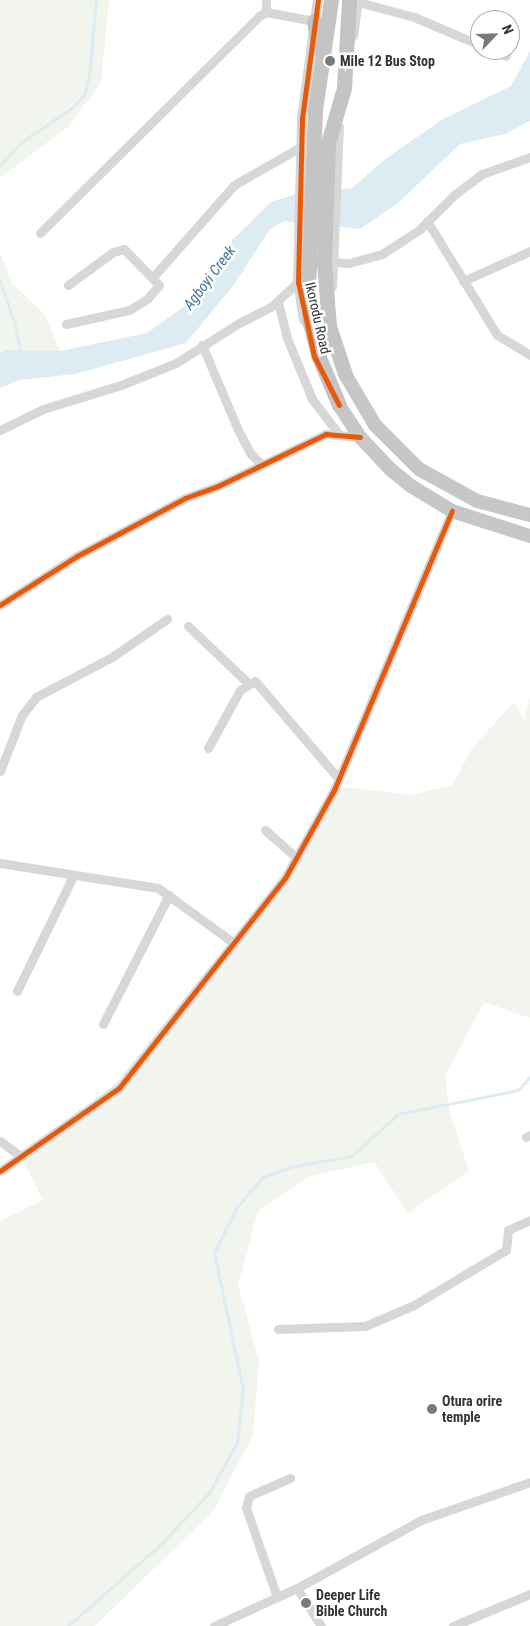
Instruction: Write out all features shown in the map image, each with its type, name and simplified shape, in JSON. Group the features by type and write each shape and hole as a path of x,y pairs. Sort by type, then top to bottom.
{"highway":[{"name":"Ikorodu Road","path":"331,0 320,61 306,174 304,239 310,323 318,355 339,405 360,437 390,469 452,511 526,536"},
{"name":"Ikorodu Road","path":"355,1 344,88 328,143 331,176 325,293 329,326 345,374 375,425 419,469 477,501 529,514"},
{"path":"314,21 320,61"}],"street":[{"path":"40,233 266,12 266,0"},
{"name":"Ikorodu Road","path":"306,174 302,146 305,80 318,0"},
{"path":"355,1 414,17 470,41"},
{"path":"266,12 314,21"},
{"path":"154,277 234,185 302,146"},
{"path":"333,262 349,263 382,254 419,230 426,221 482,174 530,157"},
{"path":"426,221 497,335 530,355"},
{"name":"Ikorodu Road","path":"304,239 298,282 314,356 339,405"},
{"name":"Ikorodu Road","path":"328,239 333,262 333,320 345,374"},
{"path":"66,324 129,310 158,288 158,282 154,277 127,251 120,248 68,284"},
{"path":"463,280 530,251"},
{"path":"0,430 43,409 121,385 176,363 202,345 278,302 288,288 298,282"},
{"path":"278,302 287,338 312,399 338,433"},
{"path":"202,345 238,430 251,454 261,464"},
{"path":"0,605 133,526 261,464 326,434 338,433 360,437"},
{"path":"0,1171 119,1088 234,943 297,858 338,778 452,511"},
{"path":"0,771 22,715 36,697 112,657 167,620"},
{"path":"188,626 248,683"},
{"path":"208,748 240,690 248,683 255,681 263,686 338,778"},
{"path":"265,830 297,858"},
{"path":"0,863 73,876 147,885 169,895 234,943"},
{"path":"17,991 73,876"},
{"path":"103,1024 169,895"},
{"path":"0,1141 21,1156"},
{"path":"278,1329 365,1326 414,1304 506,1250 508,1230 530,1220"},
{"path":"276,1597 246,1508 249,1496 290,1478"},
{"path":"214,1626 297,1588 422,1520 530,1482"},
{"path":"297,1588 321,1626"},
{"path":"453,1626 530,1594"}],"shaded area":[{"path":"0,0 109,0 101,82 69,126 0,178"},
{"path":"0,252 12,283 46,316 60,351 6,350 0,353"},
{"path":"530,697 530,1018 484,1002 445,1076 450,1113 469,1171 408,1213 374,1162 310,1176 258,1211 238,1285 259,1360 253,1435 214,1510 95,1626 0,1626 0,1221 43,1200 21,1157 115,1084 292,866 334,786 411,795 453,785 472,748 514,702 524,720"}],"water":[{"name":"Agboyi Creek","path":"530,51 530,121 505,134 460,144 398,203 360,229 284,221 270,229 233,286 186,343 75,374 20,380 0,388 0,353 6,350 60,351 147,333 188,304 226,246 271,202 299,193 352,188 384,160 443,119 511,86"}],"waterway":[{"path":"0,165 23,141 72,108 84,95 89,76 96,0"},
{"path":"0,280 15,324 21,353"},
{"path":"68,1626 160,1545 209,1493 237,1443 243,1389 214,1253 237,1207 263,1177 290,1167 352,1156 398,1114 518,1090 530,1077"}],"cycle path":[{"path":"318,0 302,118 298,282 314,356 339,405"},
{"path":"0,605 77,556 185,498 220,485 326,434 360,437"},
{"path":"0,1171 119,1088 285,878 334,790 452,511"}],"place":[{"name":"Mile 12 Bus Stop","path":"330,61"},
{"name":"Otura orire temple","path":"432,1409"},
{"name":"Deeper Life Bible Church","path":"306,1603"}]}
